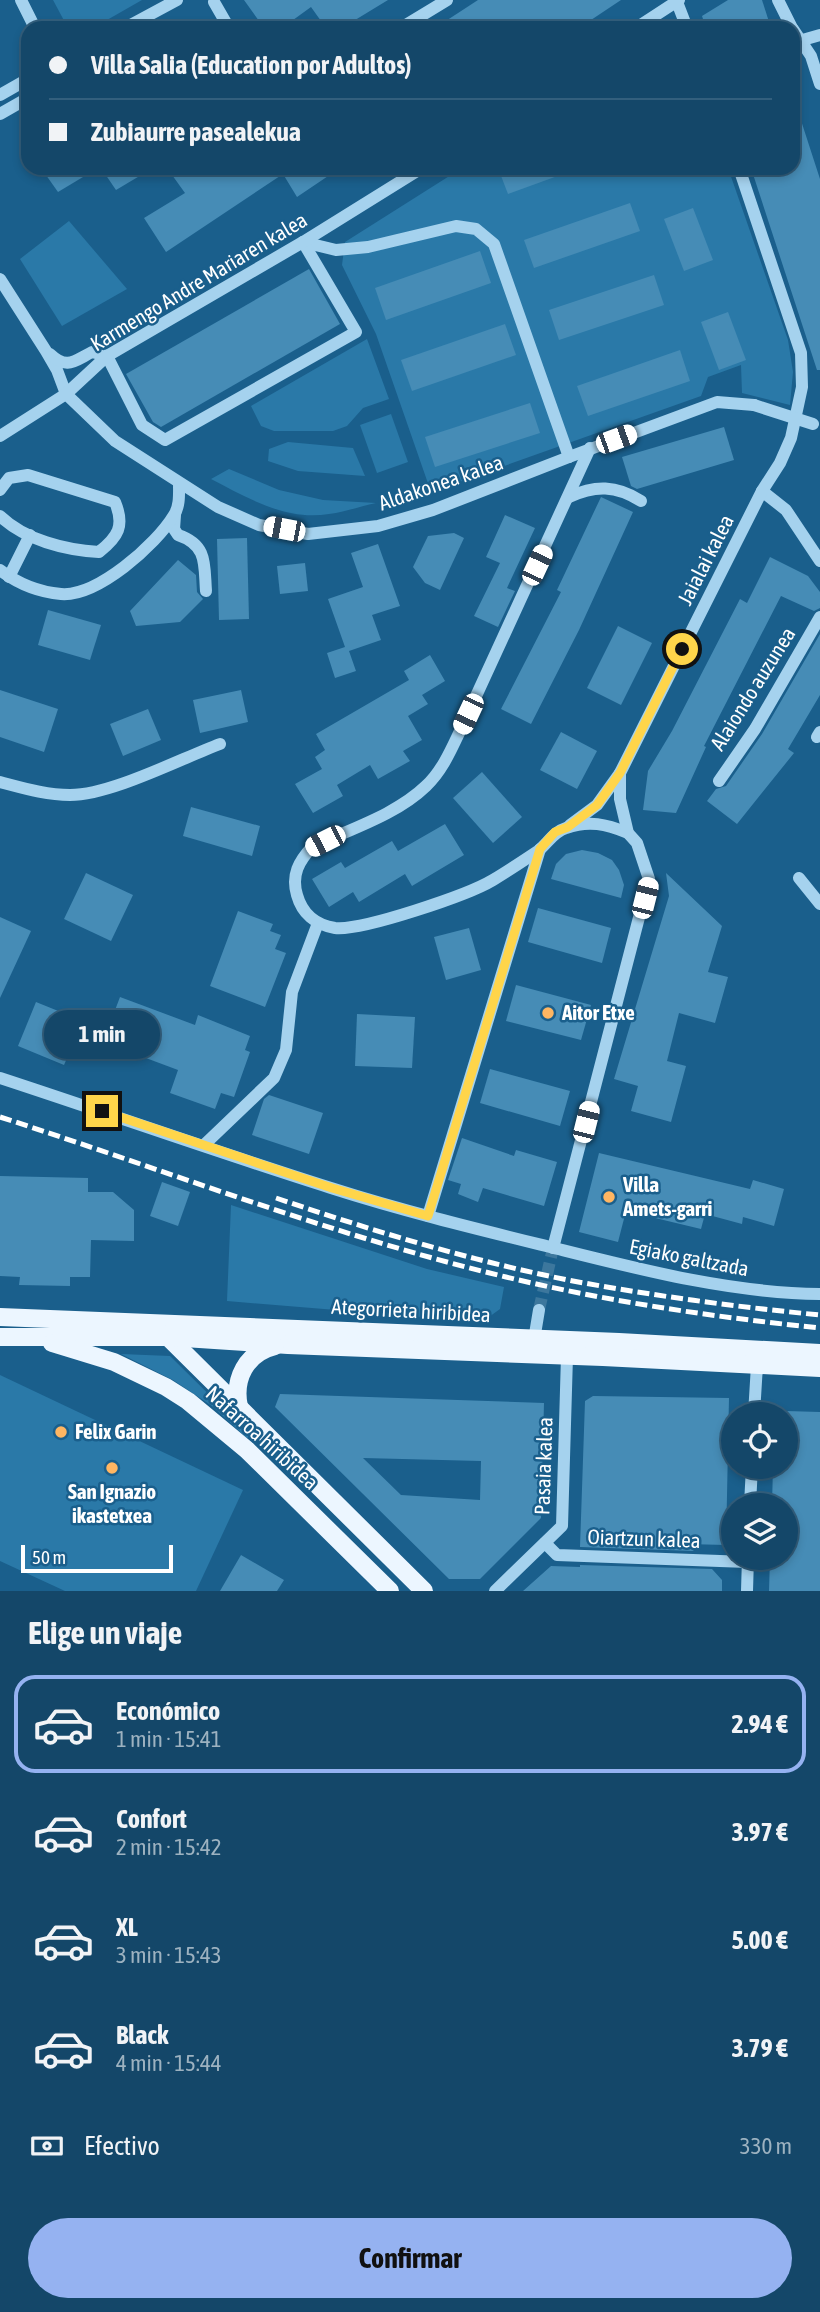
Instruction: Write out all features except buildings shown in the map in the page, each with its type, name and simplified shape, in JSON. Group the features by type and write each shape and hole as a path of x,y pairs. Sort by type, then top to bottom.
{"main road":[{"name":"Ategorrieta hiribidea","path":"0,1317 152,1322 538,1347 820,1353"},
{"name":"Nafarroa hiribidea","path":"152,1322 425,1591"},
{"name":"Ategorrieta hiribidea","path":"0,1338 169,1337 288,1345 538,1347"},
{"name":"Nafarroa hiribidea","path":"0,1338 52,1343 95,1356 140,1374 188,1401 247,1450 390,1591"},
{"path":"239,1407 237,1397 240,1376 251,1359 268,1348 288,1345"},
{"name":"Ategorrieta hiribidea","path":"563,1348 820,1368"}],"street":[{"path":"21,0 32,21"},
{"path":"138,21 177,0"},
{"path":"412,21 447,0"},
{"path":"778,0 789,21"},
{"path":"647,21 678,1 685,21"},
{"path":"214,2 225,21"},
{"path":"800,33 820,35"},
{"path":"800,40 811,56 820,84"},
{"path":"0,95 21,83"},
{"path":"0,114 21,102"},
{"name":"Karmengo Andre Mariaren kalea","path":"0,436 66,394 107,356 303,242 411,175"},
{"name":"Jaialai kalea","path":"318,923 336,928 370,924 457,896 493,880 540,849 555,832 568,827 597,805 620,773 762,491 780,463 791,438 802,387 801,352 741,175"},
{"path":"303,242 336,250 368,247 456,226 476,229 494,244 569,457"},
{"path":"46,351 59,362 70,363 92,352 107,356 142,425 165,440 356,332 303,242"},
{"name":"Aldakonea kalea","path":"0,279 57,370 66,394 115,441 178,484 218,507 259,525 308,534 378,526 423,513 717,402 754,405 817,425"},
{"path":"204,1145 274,1078 286,1050 292,992 318,923 308,916 299,902 295,887 296,871 302,858 313,847 401,805 428,785 439,771 590,449"},
{"path":"0,490 9,478 28,475 115,502 121,517 115,540 99,552 73,551 30,535 0,516"},
{"path":"178,484 179,503 174,528 178,535 187,538 204,557 206,591"},
{"path":"569,497 584,490 606,487 627,492 640,501"},
{"path":"762,491 786,510 820,561"},
{"path":"30,535 5,574 30,587 62,594 90,589 125,566 155,539 175,515"},
{"name":"Alaiondo auzunea","path":"719,781 755,729 820,617"},
{"path":"0,782 43,793 71,795 93,792 220,744"},
{"path":"553,1248 649,879 637,843 628,832 620,799 620,773"},
{"path":"568,827 593,822 628,832"},
{"path":"428,1216 540,849"},
{"path":"799,878 820,904"},
{"name":"Egiako galtzada","path":"0,1078 332,1188 428,1216 553,1248 751,1290 820,1294"},
{"path":"538,1347 539,1310"},
{"name":"Pasaia kalea","path":"495,1591 562,1526 563,1348"},
{"path":"755,1402 757,1364"},
{"name":"Oiartzun kalea","path":"545,1543 557,1555 721,1559"},
{"path":"747,1591 748,1570"}],"shaded area":[{"path":"53,0 142,0 105,21 64,21"},
{"path":"451,175 730,175 788,340 793,372 790,405 742,393 741,365 708,377 701,396 431,492 376,334 342,265 345,242"},
{"path":"69,221 127,289 62,326 20,259"},
{"path":"367,339 389,399 363,408 347,426 333,431 274,431 261,426 251,406"},
{"path":"391,414 408,462 377,473 360,425"},
{"path":"288,442 353,448 365,476 298,471 268,461 269,449"},
{"path":"229,469 279,490 323,500 376,503 329,514 282,511 211,479"},
{"path":"231,1205 427,1269 504,1287 500,1309 482,1322 227,1301"},
{"path":"121,1354 170,1356 251,1436 247,1438 212,1406 173,1380"},
{"name":"Felix Garin","path":"0,1375 243,1490 196,1591 65,1591 0,1561"}],"tunnel":[{"path":"539,1310 553,1248"}],"railway":[{"path":"0,1117 315,1223 442,1261 545,1286 623,1301 701,1314 820,1328"},
{"path":"276,1198 423,1244 535,1273 665,1296 820,1315"}],"place":[{"name":"Aitor Etxe","path":"548,1013"},
{"name":"Villa Amets-garri","path":"609,1197"},
{"name":"Felix Garin","path":"61,1432"},
{"name":"San Ignazio ikastetxea","path":"112,1468"}],"route":[{"path":"102,1111 332,1188 428,1216 540,849 555,832 568,827 597,805 620,773 682,649"}]}
